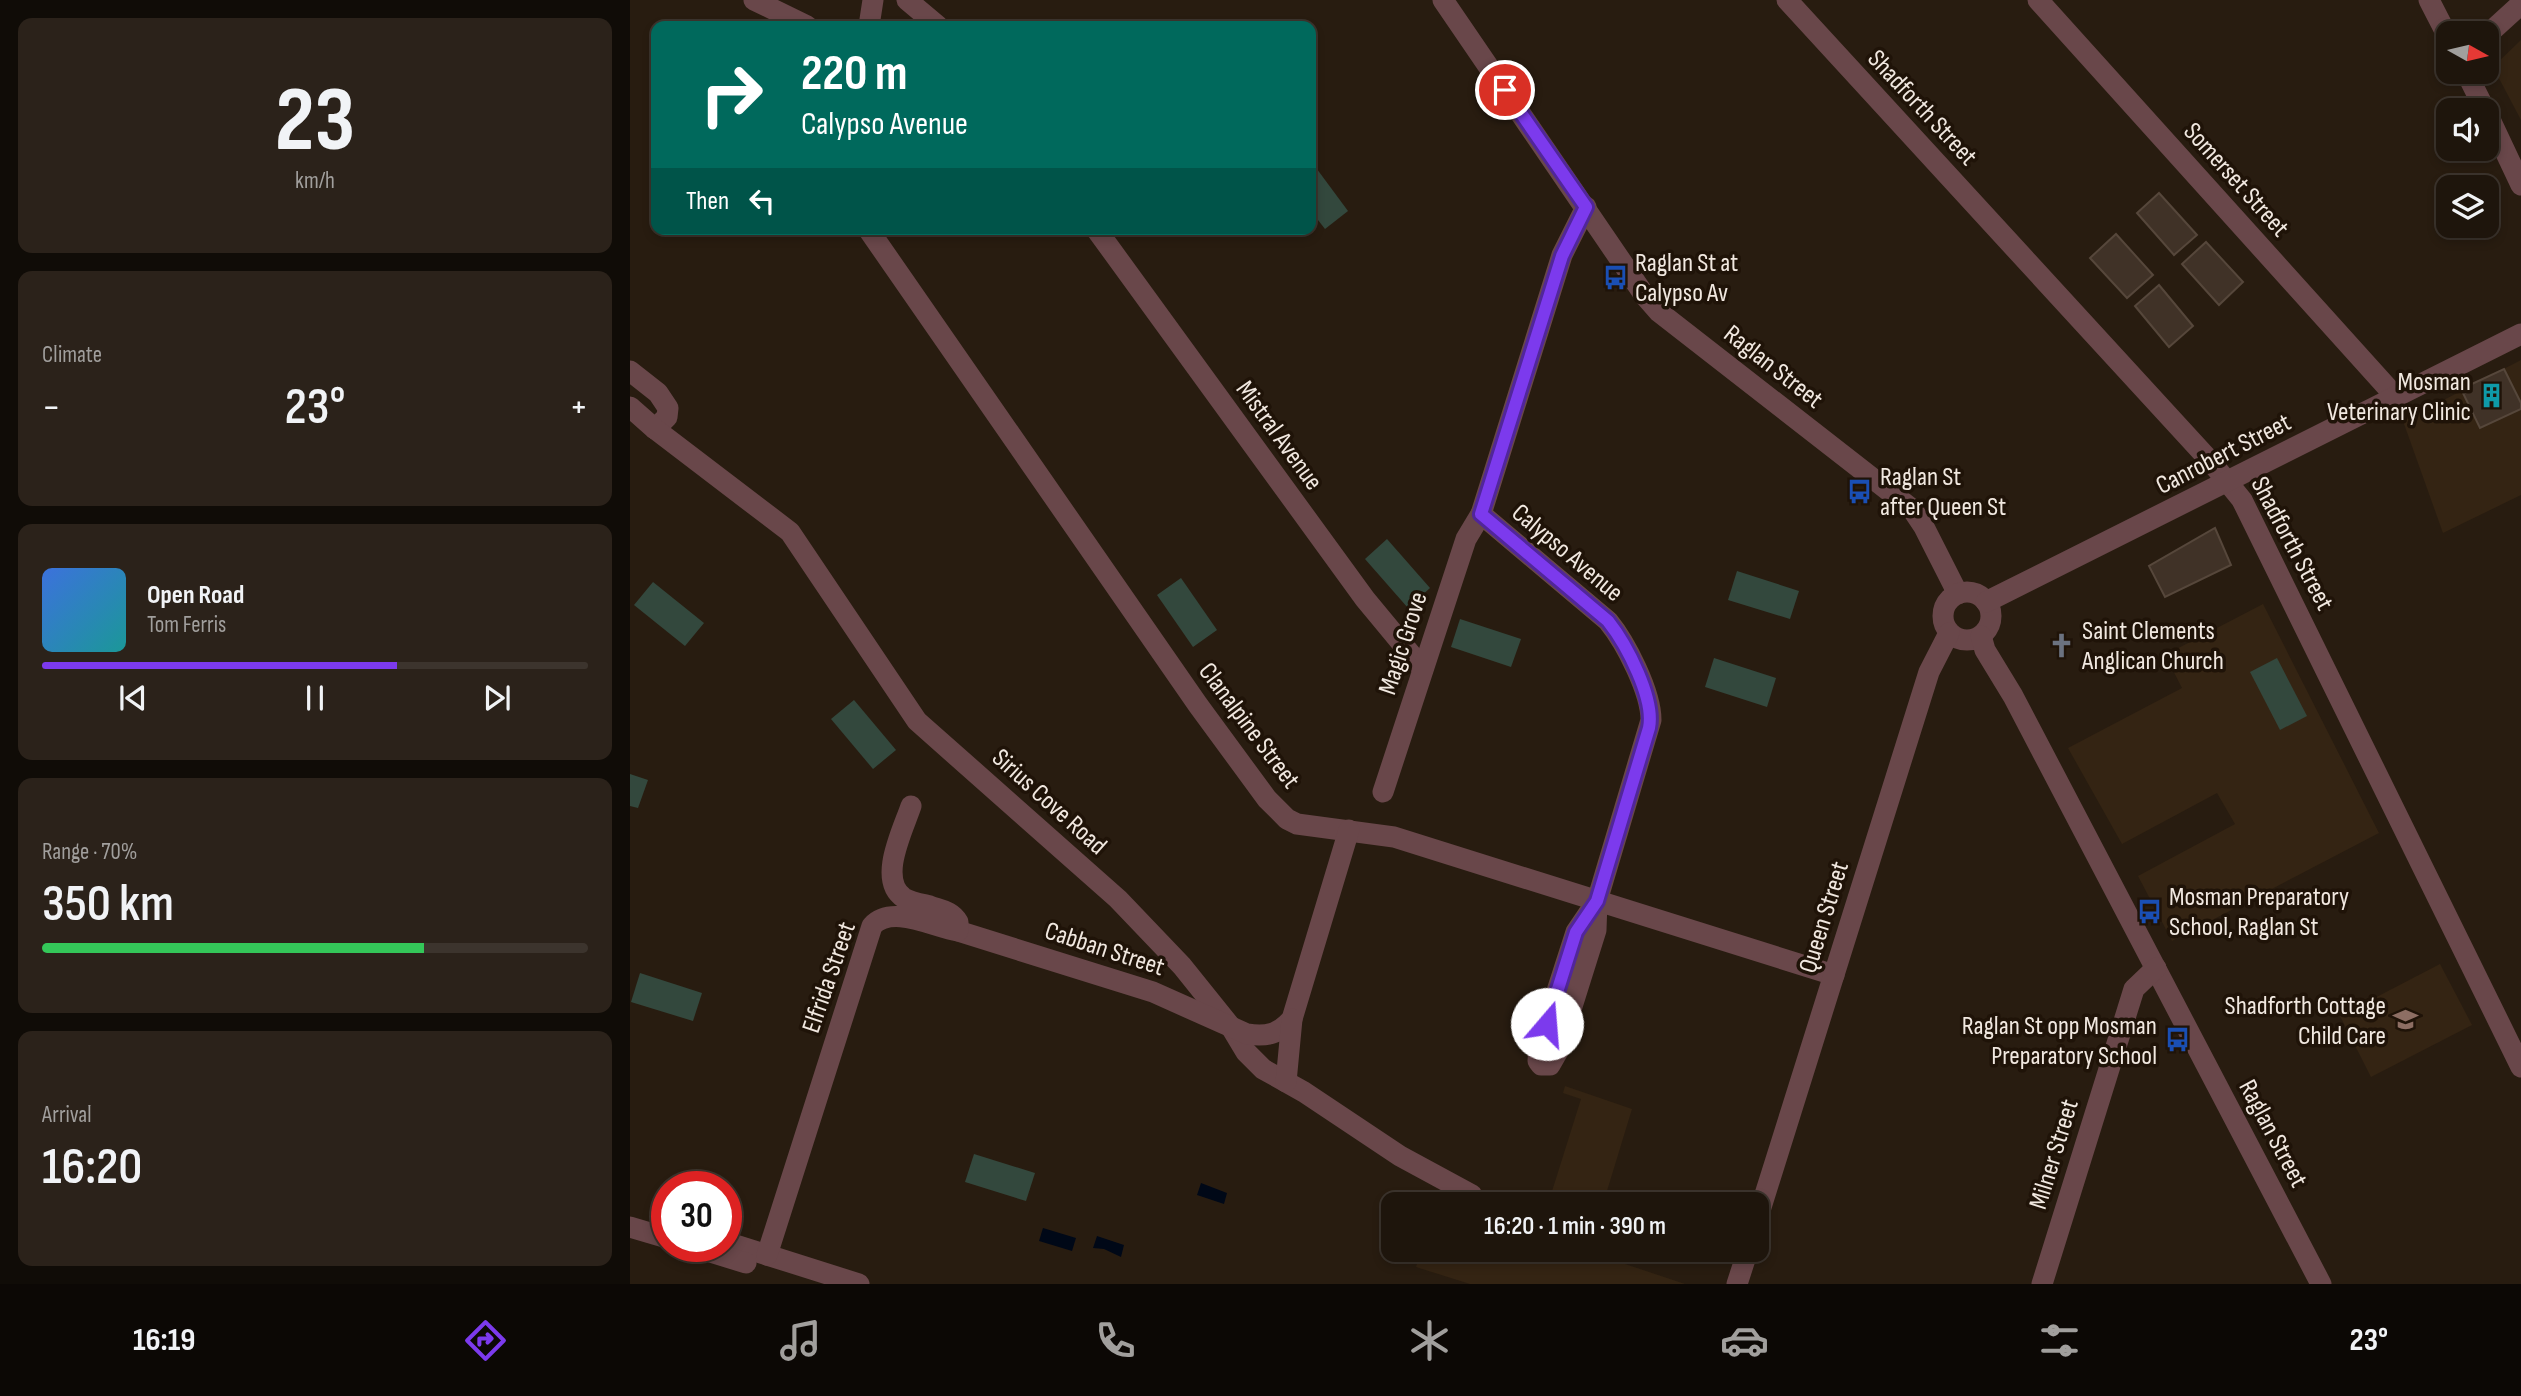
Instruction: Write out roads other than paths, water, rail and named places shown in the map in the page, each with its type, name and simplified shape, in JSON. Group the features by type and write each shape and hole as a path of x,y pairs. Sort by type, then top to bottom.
{"street":[{"path":"754,0 797,21"},
{"path":"870,21 873,0"},
{"path":"907,0 932,21"},
{"name":"Raglan Street","path":"1443,0 1645,296 1659,312 1912,509 1958,594"},
{"name":"Shadforth Street","path":"1787,0 2242,500 2521,1067"},
{"name":"Somerset Street","path":"2038,0 2395,396"},
{"path":"2429,0 2440,21"},
{"path":"2499,24 2521,4"},
{"path":"2499,139 2521,185"},
{"name":"Calypso Avenue","path":"1586,207 1562,256 1481,514 1608,621 1622,642 1651,710 1649,728 1597,901 1596,930 1559,1051 1550,1065 1541,1065 1538,1060 1539,1047 1576,932 1597,901"},
{"name":"Clanalpine Street","path":"872,235 1198,705 1267,799 1287,819 1297,824 1394,837 1834,975"},
{"name":"Mistral Avenue","path":"1100,235 1364,599 1423,669"},
{"name":"Canrobert Street","path":"1986,602 2521,334"},
{"path":"630,371 658,393 668,408 667,417 655,429"},
{"name":"Sirius Cove Road","path":"630,407 790,532 917,721 1118,900 1182,966 1231,1027 1245,1052 1263,1069 1400,1156 1466,1192"},
{"name":"Magic Grove","path":"1383,792 1466,539 1481,514"},
{"path":"1975,593 1986,602 1991,615 1990,623 1980,636 1961,640 1949,633 1945,626 1943,611 1946,604 1958,594 1975,593"},
{"name":"Queen Street","path":"1766,1192 1929,672 1949,633"},
{"name":"Raglan Street","path":"1980,636 1985,650 2013,696 2322,1284"},
{"path":"911,806 894,855 891,882 895,890 906,899 949,912 958,922 958,931"},
{"path":"1286,1082 1292,1018 1349,830"},
{"name":"Elfrida Street","path":"766,1255 872,926 878,919 897,915 958,931"},
{"name":"Cabban Street","path":"958,931 1153,992 1231,1027"},
{"name":"Milner Street","path":"2042,1284 2134,989 2156,968"},
{"path":"1231,1027 1247,1034 1261,1036 1284,1028 1292,1018"},
{"path":"630,1212 651,1218"},
{"path":"630,1227 651,1233"},
{"path":"742,1247 859,1284"},
{"path":"742,1262 811,1284"},
{"path":"1737,1284 1744,1262"}],"water":[{"path":"1201,1183 1227,1193 1224,1204 1197,1195"},
{"path":"1043,1228 1076,1238 1072,1251 1039,1241"},
{"path":"1097,1236 1124,1245 1121,1257 1104,1249 1093,1248"}],"place":[{"name":"Raglan St at Calypso Av","path":"1615,277"},
{"name":"Mosman Veterinary Clinic","path":"2491,396"},
{"name":"Raglan St after Queen St","path":"1860,491"},
{"name":"Saint Clements Anglican Church","path":"2062,645"},
{"name":"Mosman Preparatory School, Raglan St","path":"2149,911"},
{"name":"Shadforth Cottage Child Care","path":"2406,1020"},
{"name":"Raglan St opp Mosman Preparatory School","path":"2177,1040"}]}
